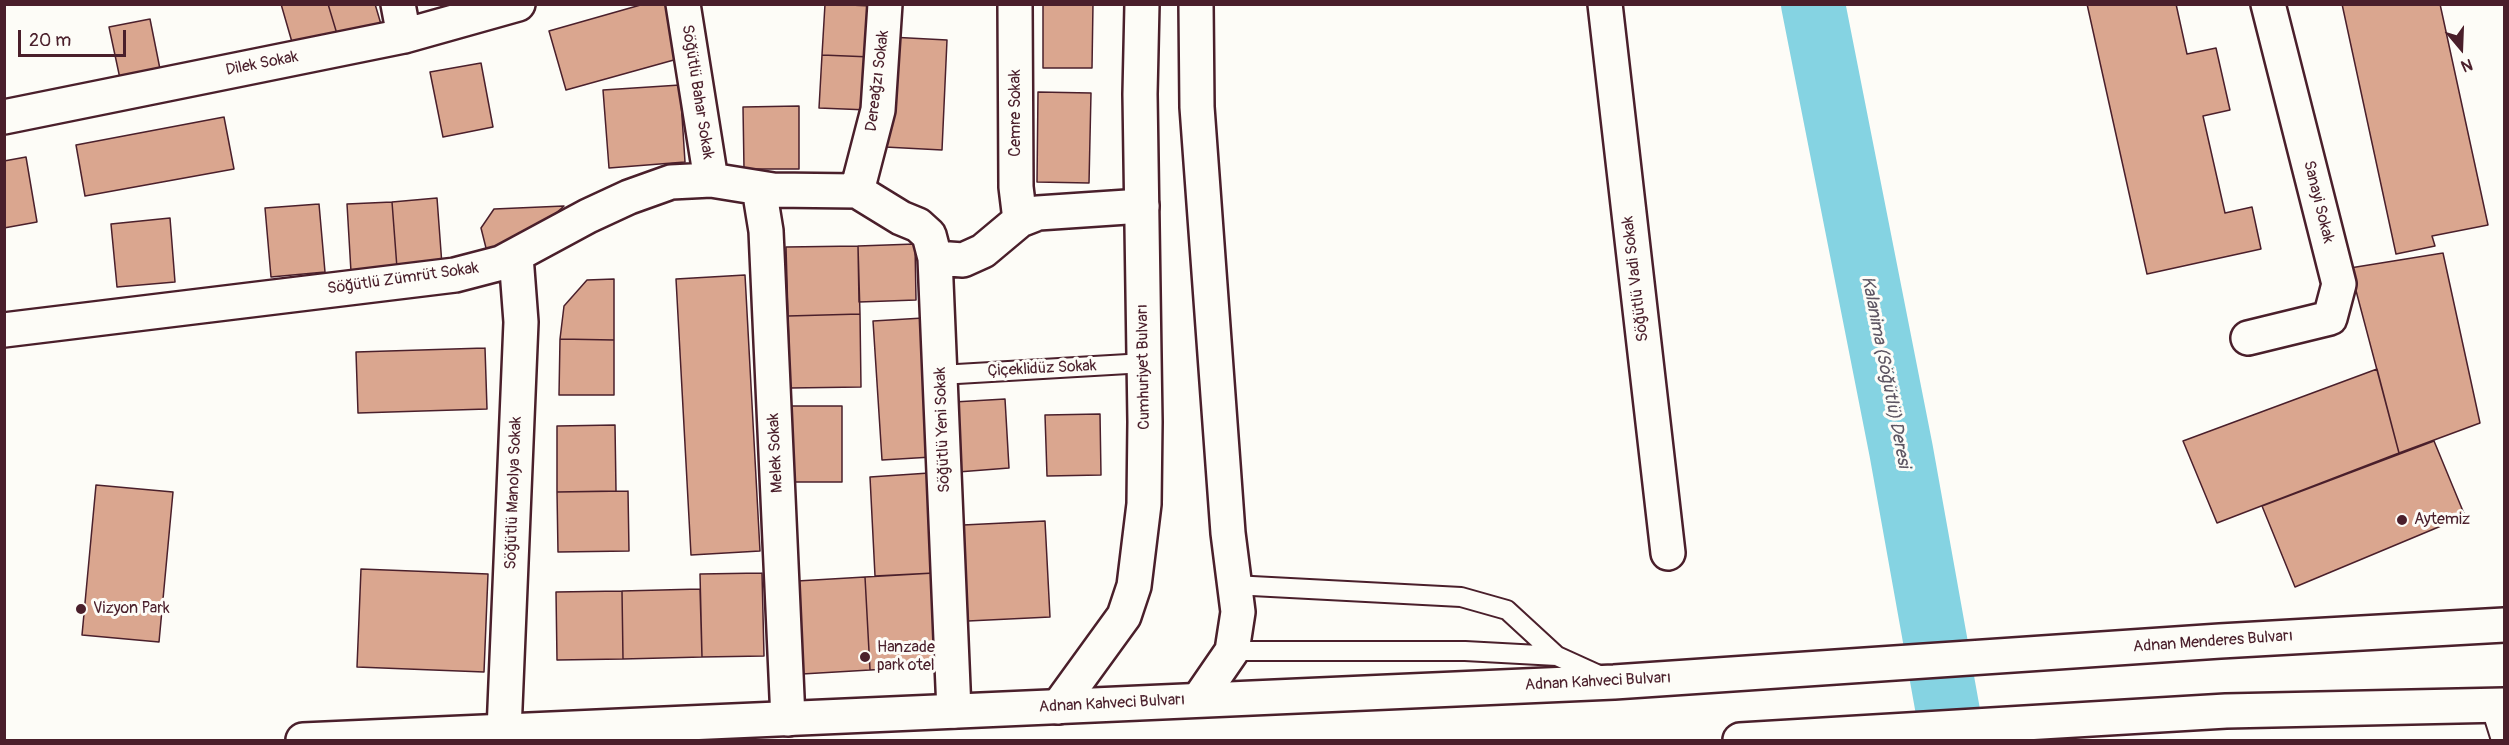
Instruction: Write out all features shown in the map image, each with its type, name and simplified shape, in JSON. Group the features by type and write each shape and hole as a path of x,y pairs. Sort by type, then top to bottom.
{"main road":[{"name":"Dilek Sokak","path":"4,117 401,20 518,4"},
{"name":"Söğütlü Bahar Sokak","path":"683,4 711,180"},
{"name":"Dereağzı Sokak","path":"857,191 878,110 885,4"},
{"name":"Cemre Sokak","path":"1015,4 1016,187 1020,220"},
{"name":"Cumhuriyet Bulvarı","path":"1058,707 1124,616 1134,586 1144,504 1142,4"},
{"path":"1196,4 1197,107 1233,585 1238,612 1232,651 1199,699"},
{"name":"Söğütlü Vadi Sokak","path":"1605,4 1668,553"},
{"name":"Sanayi Sokak","path":"2248,338 2330,318 2339,284 2268,4"},
{"name":"Söğütlü Zümrüt Sokak","path":"4,330 455,275 501,263 588,216 629,197 671,182 711,180 759,188 857,191"},
{"name":"Melek Sokak","path":"759,188 766,231 789,719"},
{"name":"Söğütlü Yeni Sokak","path":"857,191 901,218 918,225 929,235 935,258 954,711"},
{"path":"935,258 963,260 983,251 1020,220 1038,213 1142,206"},
{"name":"Söğütlü Manolya Sokak","path":"504,731 521,322 516,256"},
{"name":"Adnan Menderes Bulvarı","path":"1921,661 2505,625"},
{"name":"Adnan Kahveci Bulvarı","path":"303,741 1618,682 1921,661"},
{"path":"1740,741 2226,711 2497,705"}],"lane":[{"name":"Çiçeklidüz Sokak","path":"940,375 1145,363"},
{"path":"1233,585 1461,597 1507,610 1557,656 1618,682"},
{"path":"1232,651 1465,651 1557,656"},
{"path":"2497,705 2501,741"}],"building":[{"path":"281,4 328,4 340,44 296,56"},
{"path":"328,4 375,4 383,31 340,44"},
{"path":"644,4 666,4 681,58 566,90 549,31"},
{"path":"825,4 873,6 871,57 822,55"},
{"path":"1043,4 1093,4 1092,68 1043,68"},
{"path":"2087,4 2176,4 2187,54 2216,48 2230,110 2203,116 2225,213 2252,207 2261,249 2147,274"},
{"path":"2342,4 2440,4 2488,225 2432,236 2435,246 2396,254"},
{"path":"150,19 162,79 122,88 109,27"},
{"path":"890,37 947,40 942,150 885,147"},
{"path":"822,55 871,57 868,110 819,108"},
{"path":"481,63 493,127 443,137 430,72"},
{"path":"680,85 685,162 609,168 603,90"},
{"path":"1038,92 1091,93 1089,183 1037,182"},
{"path":"799,106 799,169 744,169 743,107"},
{"path":"224,117 234,169 85,196 76,145"},
{"path":"26,157 37,222 4,228 4,161"},
{"path":"437,198 442,265 397,268 392,202"},
{"path":"392,202 397,268 351,272 347,204"},
{"path":"319,204 325,272 271,277 265,208"},
{"path":"564,206 509,256 489,260 481,228 494,209"},
{"path":"170,218 175,282 117,287 111,224"},
{"path":"915,244 916,300 859,302 858,246"},
{"path":"858,246 860,314 788,316 786,247"},
{"path":"2443,253 2480,423 2399,453 2350,268"},
{"path":"745,275 760,551 691,555 676,279"},
{"path":"614,279 614,340 560,339 564,306 587,280"},
{"path":"860,314 861,387 790,388 788,316"},
{"path":"923,318 932,457 882,460 873,321"},
{"path":"560,339 614,340 614,395 559,395"},
{"path":"485,348 487,409 358,413 356,352"},
{"path":"2377,369 2399,453 2217,523 2183,441"},
{"path":"1005,399 1009,468 958,472 954,402"},
{"path":"790,406 842,406 842,482 791,482"},
{"path":"1100,414 1101,475 1047,476 1045,415"},
{"path":"615,425 616,491 557,492 557,426"},
{"path":"2434,441 2465,516 2295,587 2262,506"},
{"path":"929,473 934,573 875,576 870,477"},
{"path":"96,485 173,492 159,642 82,635"},
{"path":"628,491 629,551 558,552 557,492"},
{"path":"1045,521 1050,617 968,621 963,525"},
{"path":"361,569 488,574 484,672 357,667"},
{"path":"762,573 764,656 702,657 700,574"},
{"path":"934,573 938,666 870,670 865,577"},
{"path":"865,577 870,670 802,674 797,581"},
{"path":"700,589 702,657 623,659 622,591"},
{"path":"622,591 623,659 557,660 556,592"}],"waterway":[{"name":"Kalanima (Söğütlü) Deresi","path":"1813,4 1901,450 1953,740"}],"place":[{"name":"Aytemiz","path":"2402,520"},
{"name":"Vizyon Park","path":"81,609"},
{"name":"Hanzade park otel","path":"865,657"}]}
